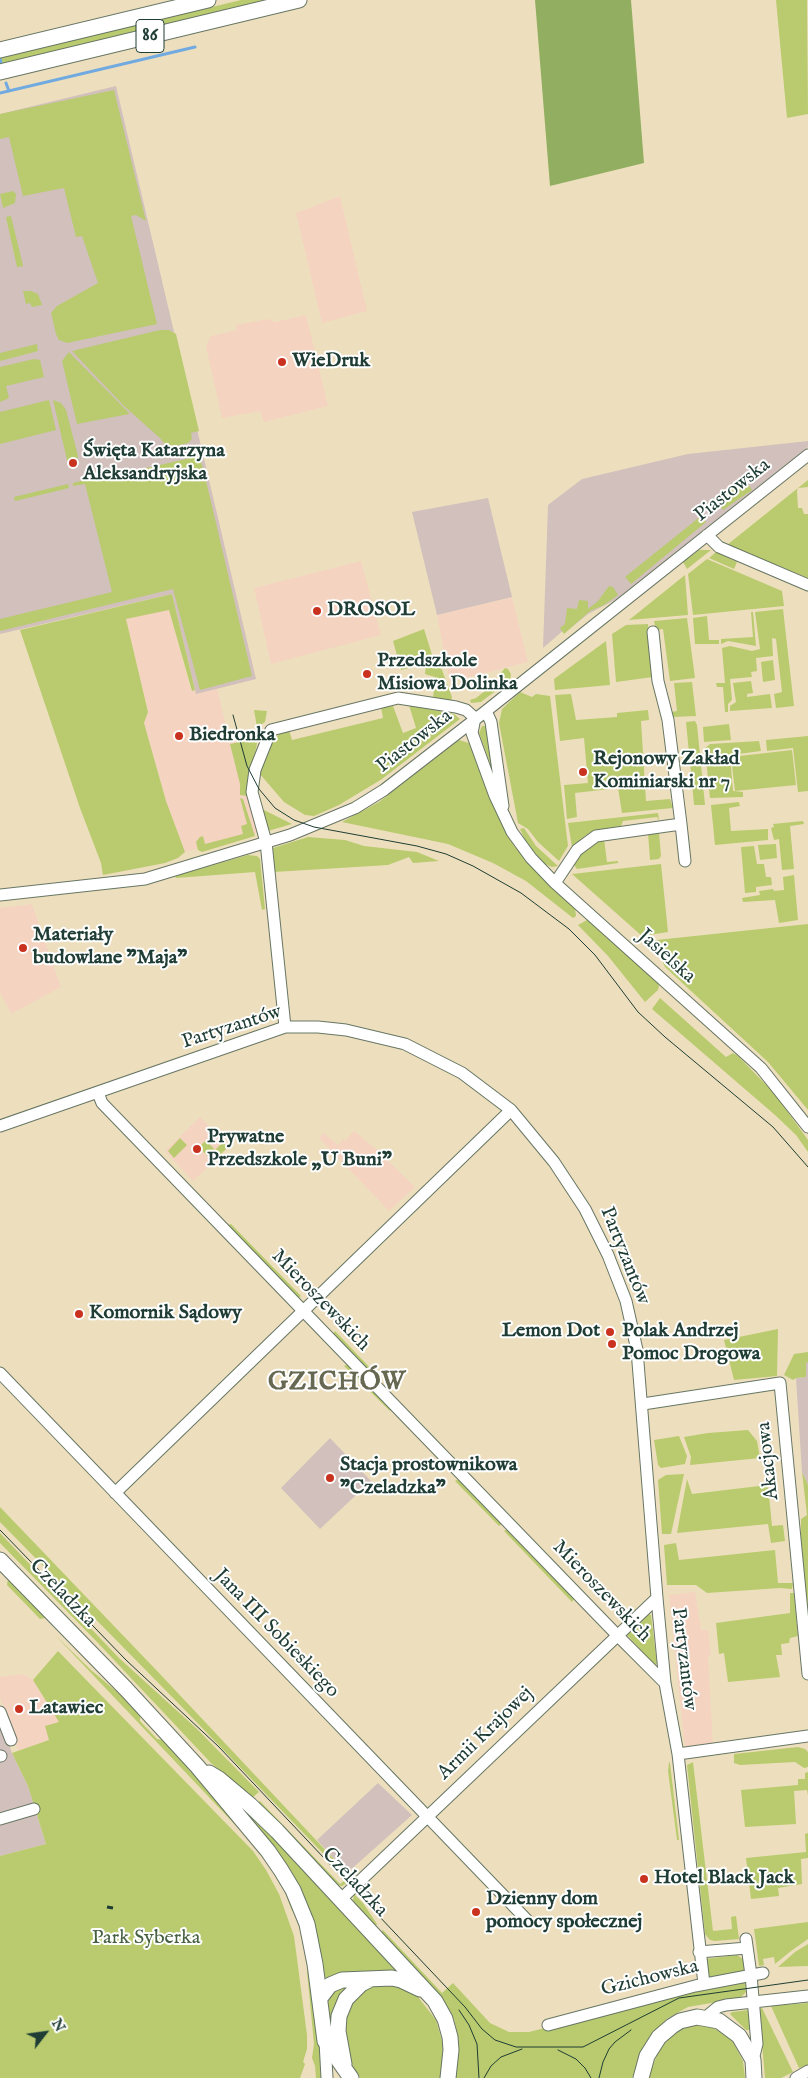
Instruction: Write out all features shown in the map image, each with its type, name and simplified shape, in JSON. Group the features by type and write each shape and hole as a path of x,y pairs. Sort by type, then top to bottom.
{"main road":[{"name":"86","path":"0,50 208,0"},
{"name":"86","path":"0,72 300,0"},
{"name":"Czeladzka","path":"0,1560 126,1689 197,1766 268,1851 293,1890 307,1924 320,1998 325,2041"},
{"name":"Czeladzka","path":"197,1766 219,1780 260,1814 430,1995 440,2009 450,2037 451,2050 448,2078"},
{"path":"320,1998 330,1985 342,1980 384,1978 401,1980 430,1995"},
{"path":"348,2074 338,2031 339,2016 346,1999 352,1992 361,1984 372,1979"},
{"path":"640,2078 653,2045 665,2031 688,2018 706,2017 719,2021 740,2036 753,2060 754,2078"},
{"path":"325,2041 348,2074"}],"street":[{"name":"Piastowska","path":"0,895 145,879 314,826 355,808 384,790 486,711 808,455"},
{"path":"708,535 719,547 808,585"},
{"path":"653,632 658,681 668,720 685,861"},
{"path":"285,1027 266,842 252,792 255,770 271,730 398,698 456,707 466,710 475,718"},
{"name":"Jasielska","path":"486,711 491,722 504,813"},
{"name":"Jasielska","path":"475,718 472,733 495,796 512,832 531,858 555,882 761,1068 808,1127"},
{"path":"555,882 577,850 596,836 681,824"},
{"name":"Partyzantów","path":"0,1126 285,1027 318,1027 346,1030 405,1044 462,1073 511,1110 554,1162 585,1209 608,1256 626,1301 637,1350 665,1682 678,1754 704,1984"},
{"name":"Mieroszewskich","path":"98,1093 102,1103 617,1635 665,1682"},
{"path":"115,1493 302,1310 511,1110"},
{"name":"Jana III Sobieskiego","path":"0,1373 527,1920"},
{"name":"Akacjowa","path":"643,1404 780,1383 808,1674"},
{"name":"Armii Krajowej","path":"341,1899 657,1598"},
{"path":"0,1712 11,1740"},
{"path":"678,1754 808,1736"},
{"path":"0,1819 34,1809"},
{"path":"699,1952 747,1943 757,1974 752,2002 757,2044 753,2060"},
{"name":"Gzichowska","path":"548,2025 704,1984 757,1974"},
{"path":"706,2017 718,2008 808,1996"},
{"path":"325,2041 327,2078"},
{"path":"796,2078 808,2071"}],"shaded area":[{"path":"116,86 256,679 196,694 172,594 0,634 0,114"},
{"path":"340,196 367,311 322,323 296,213"},
{"name":"WieDruk","path":"306,315 328,406 264,422 260,411 222,418 206,346 211,336 237,330 236,325 268,319 275,322"},
{"path":"808,441 808,447 615,600 588,614 567,631 565,629 543,648 548,505 582,479 688,454"},
{"path":"488,498 512,597 437,615 412,512"},
{"name":"DROSOL","path":"361,561 381,635 271,664 254,588"},
{"path":"512,597 528,662 450,682 437,615"},
{"path":"169,609 191,691 195,690 196,694 217,688 228,734 233,733 248,777 247,796 257,833 185,852 166,801 144,723 148,711 126,619"},
{"name":"Materiały budowlane \"Maja\"","path":"32,904 61,987 11,1014 0,992 0,908"},
{"name":"Prywatne Przedszkole „U Buni”","path":"200,1117 229,1147 193,1181 165,1151"},
{"path":"354,1131 377,1150 415,1187 389,1211 319,1138 324,1133 338,1145 343,1139 345,1141"},
{"path":"806,1362 808,1362 808,1485 802,1472 796,1378 806,1377"},
{"path":"330,1438 371,1481 320,1529 281,1488"},
{"path":"695,1592 701,1630 708,1630 711,1654 708,1656 713,1747 685,1750 669,1595"},
{"path":"23,1674 33,1680 59,1722 50,1740 18,1751 0,1697 0,1677"},
{"path":"0,1722 28,1786 46,1844 0,1856"},
{"path":"378,1783 412,1815 347,1873 317,1840"}],"green space":[{"path":"241,0 270,0 0,66 0,58"},
{"path":"535,0 631,0 644,163 550,186"},
{"path":"776,0 807,0 808,114 787,118"},
{"path":"114,90 146,221 136,215 131,216 157,324 67,343 59,340 51,313 57,306 98,283 82,236 76,237 64,188 23,196 9,137 0,139 0,114"},
{"path":"13,191 16,194 15,203 3,208 0,194"},
{"path":"11,216 23,266 17,267 6,217"},
{"path":"23,291 31,291 38,294 42,305 32,307 30,303 26,304"},
{"path":"160,330 169,330 176,334 199,431 191,433 192,439 188,443 167,448 161,439 124,406 72,351"},
{"path":"37,344 38,351 0,361 0,353"},
{"path":"69,352 129,414 77,424 62,361"},
{"path":"34,359 40,360 44,377 6,386 9,398 0,402 0,367"},
{"path":"49,400 56,430 0,444 0,412"},
{"path":"53,400 61,403 66,410 78,456 76,465 72,460 69,463 74,468 71,469 68,464"},
{"path":"195,457 200,460 203,468 252,676 200,690 173,589 0,631 0,619 112,592 85,484 73,486 73,483 96,475 98,479"},
{"path":"745,480 752,490 723,510 716,500"},
{"path":"808,480 808,487 798,488"},
{"path":"68,484 69,488 15,501 14,497"},
{"path":"798,488 798,508 802,508 804,514 808,514 808,578 727,545"},
{"path":"701,516 706,522 631,584 625,577"},
{"path":"699,550 711,550 687,569 683,562"},
{"path":"716,552 737,562 734,569 709,558"},
{"path":"707,559 782,591 784,606 693,615 688,574"},
{"path":"685,575 688,615 629,620"},
{"path":"609,586 613,587 618,595 604,605 590,611 564,634 560,628 565,624 567,608 577,609 579,600 588,601 588,609 598,601"},
{"path":"172,594 195,690 192,691 169,610 126,619 148,712 144,723 166,801 185,852 178,858 165,863 103,875 101,863 80,808 20,630"},
{"path":"783,609 794,706 776,708 774,694 782,692 776,639 772,638 773,656 756,658 757,671 751,672 752,677 730,679 732,700 728,704 728,712 725,712 723,687 717,687 716,683 725,683 722,648 730,646 752,651 760,649 755,612"},
{"path":"751,612 753,612 756,646 728,641 721,644 721,639 753,637"},
{"path":"707,616 709,640 719,640 719,644 695,644 693,618"},
{"path":"687,618 695,678 670,681 663,629 656,630 654,621"},
{"path":"648,624 653,677 616,682 612,634 626,625"},
{"path":"424,629 434,661 401,670 393,641"},
{"path":"606,641 610,685 555,690 554,679"},
{"path":"773,660 775,680 763,682 761,662"},
{"path":"439,662 452,697 451,701 433,699 435,677 425,674 426,665"},
{"path":"505,668 511,674 510,680 481,702 471,703 470,700 476,698 499,680 500,674"},
{"path":"751,681 753,693 747,694 747,697 770,694 772,708 730,711 730,706 736,702 733,683"},
{"path":"692,682 696,716 672,717 671,712 677,711 674,683"},
{"path":"520,692 532,697 536,694 550,696 568,846 559,861 538,842 528,829 518,823 499,723 502,709"},
{"path":"571,694 576,720 617,717 617,713 648,710 649,720 641,721 646,801 670,799 673,808 622,813 618,788 575,793 577,817 567,819 564,785 588,783 584,738 560,741 555,695"},
{"path":"409,705 454,714 460,719 382,779 339,805 314,816 305,815 284,802 259,773 273,740 280,733 289,730 292,740 383,718 381,707 393,706 403,733 416,728"},
{"path":"254,710 267,711 265,722 257,727"},
{"path":"695,721 697,725 705,805 694,805 686,722"},
{"path":"729,724 731,740 704,742 703,727"},
{"path":"482,726 485,726 488,730 494,774 479,733"},
{"path":"808,736 808,791 798,792 793,748 767,751 766,740"},
{"path":"251,740 257,743 248,775 247,796 240,795 240,784 230,744"},
{"path":"459,740 472,744 503,826 514,846 575,908 576,916 573,918 526,881 493,863 448,844 342,822 379,802"},
{"path":"759,741 761,751 730,755 733,791 743,792 743,797 710,798 705,748 710,744"},
{"path":"792,750 796,785 735,791 731,757"},
{"path":"240,798 243,799 255,836 202,852 198,850 196,842 200,837 203,836 205,844 243,834 241,826 247,824"},
{"path":"739,802 740,806 729,808 731,831 768,829 768,840 715,845 711,805"},
{"path":"260,808 292,824 268,831"},
{"path":"658,813 659,821 657,817 623,821 621,826 596,830 586,835 572,847 568,823"},
{"path":"803,821 804,824 790,826 794,869 782,870 779,839 774,840 771,828 774,827 773,824"},
{"path":"524,828 536,846 558,866 552,867 545,864 527,844 520,829"},
{"path":"659,832 661,856 659,859 650,860 648,833"},
{"path":"308,837 345,840 364,846 417,852 439,861 413,863 409,857 388,865 274,872 273,848"},
{"path":"604,839 607,862 618,861 618,863 577,869 574,865 581,853 591,844"},
{"path":"776,844 777,858 760,860 758,845"},
{"path":"754,846 757,864 764,864 766,877 771,877 772,885 756,887 756,892 745,893 741,847"},
{"path":"248,855 257,856 260,859 265,909 262,910 255,872 176,878 175,876"},
{"path":"661,864 668,932 642,936 572,874"},
{"path":"794,875 798,920 779,923 775,900 743,902 742,898 760,895 759,891 784,890 783,877"},
{"path":"587,920 657,981 658,990 645,1002 608,956 578,925"},
{"path":"808,924 808,1110 768,1062 665,967 663,963 664,958 647,941"},
{"path":"660,998 726,1057 733,1053 738,1056 774,1093 808,1140 808,1152 796,1135 775,1115 652,1009"},
{"path":"180,1138 187,1145 174,1158 168,1151"},
{"path":"206,1140 215,1150 223,1142 228,1147 211,1164 208,1161 210,1159 199,1147"},
{"path":"231,1224 301,1296 298,1299 228,1225"},
{"path":"778,1329 777,1376 734,1380 724,1340"},
{"path":"335,1331 374,1372 371,1375 333,1334"},
{"path":"808,1352 806,1377 793,1380 784,1375 794,1354"},
{"path":"348,1364 392,1409 390,1411 344,1366"},
{"path":"748,1430 757,1441 760,1458 690,1465 691,1457 684,1437"},
{"path":"679,1436 687,1456 685,1464 661,1468 658,1465 654,1440"},
{"path":"802,1472 808,1485 808,1616 801,1540 801,1519 807,1515"},
{"path":"684,1474 671,1534 662,1534 658,1480 666,1475"},
{"path":"459,1479 502,1524 499,1526 455,1481"},
{"path":"687,1479 692,1494 768,1485 772,1526 783,1525 785,1541 771,1543 768,1524 677,1533"},
{"path":"0,1507 347,1873 341,1872 0,1522"},
{"path":"507,1529 574,1599 572,1602 504,1531"},
{"path":"0,1533 119,1658 196,1728 259,1792 252,1798 211,1763 98,1643 0,1543"},
{"path":"676,1543 679,1560 775,1550 778,1583 793,1583 792,1589 780,1588 707,1593 696,1585 667,1585 664,1545"},
{"path":"8,1578 46,1616 45,1618 40,1619 7,1585"},
{"path":"790,1593 794,1593 798,1636 790,1638 789,1643 781,1644 782,1655 776,1655 780,1677 728,1682 724,1653 719,1654 716,1623 790,1613"},
{"path":"649,1614 651,1615 657,1664 655,1665 627,1635"},
{"path":"55,1635 140,1713 140,1721 157,1739 164,1740 264,1851 283,1886 262,1853"},
{"name":"Park Syberka","path":"58,1651 253,1851 266,1870 279,1894 294,1936 307,2035 307,2049 303,2062 305,2064 300,2078 0,2078 0,1856 46,1844 28,1786 12,1753 49,1740 45,1726 59,1722 33,1680"},
{"path":"798,1747 808,1752 808,1767 804,1768 795,1762 740,1765 734,1763 734,1754"},
{"path":"669,1762 679,1840 677,1840 668,1771"},
{"path":"693,1762 713,1931 732,1929 731,1917 736,1916 739,1939 715,1941 710,1940 705,1934 687,1765"},
{"path":"808,1772 808,1795 807,1790 794,1791 796,1824 745,1827 741,1790 798,1785 798,1779 805,1779 805,1773"},
{"path":"234,1798 263,1825 403,1973 324,1978 303,1894 292,1872"},
{"path":"260,1801 340,1884 344,1881 347,1883 342,1886 337,1885 257,1803"},
{"path":"808,1833 808,1858 801,1859 802,1884 778,1888 779,1896 751,1899 746,1858 806,1852 805,1834"},
{"path":"283,1887 294,1908 292,1911"},
{"path":"354,1894 363,1903 377,1924 376,1926 353,1901"},
{"path":"808,1922 808,1939 775,1964 774,1957 763,1959 764,1965 759,1966 754,1929"},
{"path":"383,1930 442,1993 453,1983 490,2023 509,2032 529,2032 745,1978 746,1992 740,1998 688,2007 668,2018 652,2034 643,2047 632,2078 455,2078 459,2041 454,2019 440,1995 381,1932"},
{"path":"808,1944 808,1966 778,1967 795,1952"},
{"path":"737,1955 744,1960 744,1971 708,1981 705,1959"},
{"path":"310,1969 320,2052 321,2078 316,2078 312,2058 314,2044 307,1971"},
{"path":"353,1983 334,2050 327,2002 332,1990"},
{"path":"388,1984 400,1987 418,1997 436,2020 443,2044 441,2078 360,2078 357,2074 348,2056 344,2021 351,2003 366,1988"},
{"path":"808,2003 808,2065 799,2068 771,2006"},
{"path":"762,2008 793,2072 781,2078 765,2078 759,2009"},
{"path":"749,2010 751,2028 746,2030 730,2014 732,2012"},
{"path":"694,2025 713,2028 723,2033 733,2042 743,2061 745,2078 648,2078 659,2050 668,2038 678,2031"}],"waterway":[{"path":"0,93 195,47"},
{"path":"0,58 1,63"},
{"path":"6,83 9,91"}],"tram line":[{"path":"233,715 247,766 259,789 275,808 294,820 314,827 417,846 446,854 473,866 521,893 569,929 595,955 638,1012 665,1037 773,1127 808,1167"},
{"path":"0,1530 126,1660 219,1747 465,2007 482,2029 495,2040 516,2047 583,2047 679,1998 808,1980"},
{"path":"459,2010 469,2025 477,2044 479,2078"},
{"path":"599,2078 609,2049 631,2030"},
{"path":"484,2078 491,2066 501,2057 522,2049"},
{"path":"558,2050 576,2059 591,2078"}],"railway":[{"path":"107,1907 113,1908"}],"place":[{"name":"WieDruk","path":"282,362"},
{"name":"Święta Katarzyna Aleksandryjska","path":"73,463"},
{"name":"DROSOL","path":"317,611"},
{"name":"Przedszkole Misiowa Dolinka","path":"367,674"},
{"name":"Biedronka","path":"179,736"},
{"name":"Rejonowy Zakład Kominiarski nr 7","path":"583,772"},
{"name":"Materiały budowlane \"Maja\"","path":"23,948"},
{"name":"Prywatne Przedszkole „U Buni”","path":"197,1149"},
{"name":"Komornik Sądowy","path":"79,1314"},
{"name":"Lemon Dot","path":"610,1332"},
{"name":"Polak Andrzej Pomoc Drogowa","path":"612,1344"},
{"name":"Stacja prostownikowa \"Czeladzka\"","path":"330,1478"},
{"name":"Latawiec","path":"19,1709"},
{"name":"Hotel Black Jack","path":"644,1879"},
{"name":"Dzienny dom pomocy społecznej","path":"476,1912"}],"district":[{"name":"GZICHÓW","path":"337,1384"}]}
